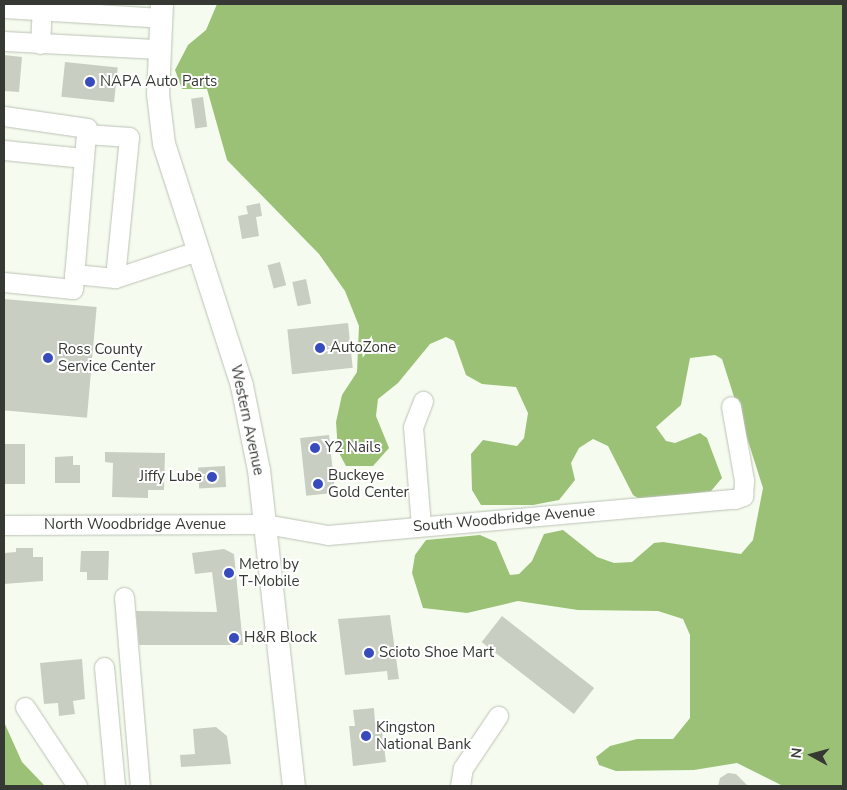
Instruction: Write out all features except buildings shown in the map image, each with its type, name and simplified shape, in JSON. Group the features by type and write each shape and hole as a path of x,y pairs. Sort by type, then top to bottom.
{"main road":[{"name":"Western Avenue","path":"161,11 159,49 164,144 242,386 266,524 294,786"}],"street":[{"path":"4,8 161,11"},
{"path":"40,44 42,10"},
{"path":"4,42 159,49"},
{"path":"4,116 87,128 73,289 4,282"},
{"path":"86,134 129,137 115,278"},
{"path":"4,150 84,158"},
{"path":"74,274 115,278 197,251"},
{"path":"421,526 413,427 422,401"},
{"name":"South Woodbridge Avenue","path":"266,524 328,535 743,496 732,406"},
{"name":"North Woodbridge Avenue","path":"4,526 266,524"},
{"path":"124,597 140,786"},
{"path":"104,667 115,786"},
{"path":"25,707 77,786"},
{"path":"460,786 463,768 498,716"}],"green space":[{"path":"217,4 843,4 843,786 783,786 737,763 694,770 616,771 599,765 596,757 610,746 637,739 673,739 690,718 690,635 683,619 658,611 578,610 518,601 467,613 423,608 412,573 415,555 426,540 480,535 496,542 510,575 519,574 532,561 544,534 563,530 597,557 614,563 632,562 654,543 663,542 741,554 753,540 763,488 722,359 715,355 690,358 681,405 656,427 666,441 675,443 700,433 707,438 722,478 711,491 641,500 633,495 608,446 593,439 579,448 571,463 575,480 559,500 533,505 481,505 472,490 471,454 483,440 517,446 524,438 528,413 516,387 482,384 466,375 454,341 446,337 430,344 398,383 378,399 376,416 389,448 373,466 346,466 338,451 336,422 342,395 357,372 359,326 345,291 319,254 227,160 207,89 182,89 175,70 188,45 206,30"},
{"path":"4,722 22,762 45,786 4,786"}],"place":[{"name":"NAPA Auto Parts","path":"90,82"},
{"name":"AutoZone","path":"320,348"},
{"name":"Ross County Service Center","path":"48,358"},
{"name":"Y2 Nails","path":"315,448"},
{"name":"Jiffy Lube","path":"212,477"},
{"name":"Buckeye Gold Center","path":"318,484"},
{"name":"Metro by T-Mobile","path":"229,573"},
{"name":"H&R Block","path":"234,638"},
{"name":"Scioto Shoe Mart","path":"369,653"},
{"name":"Kingston National Bank","path":"366,736"}]}
